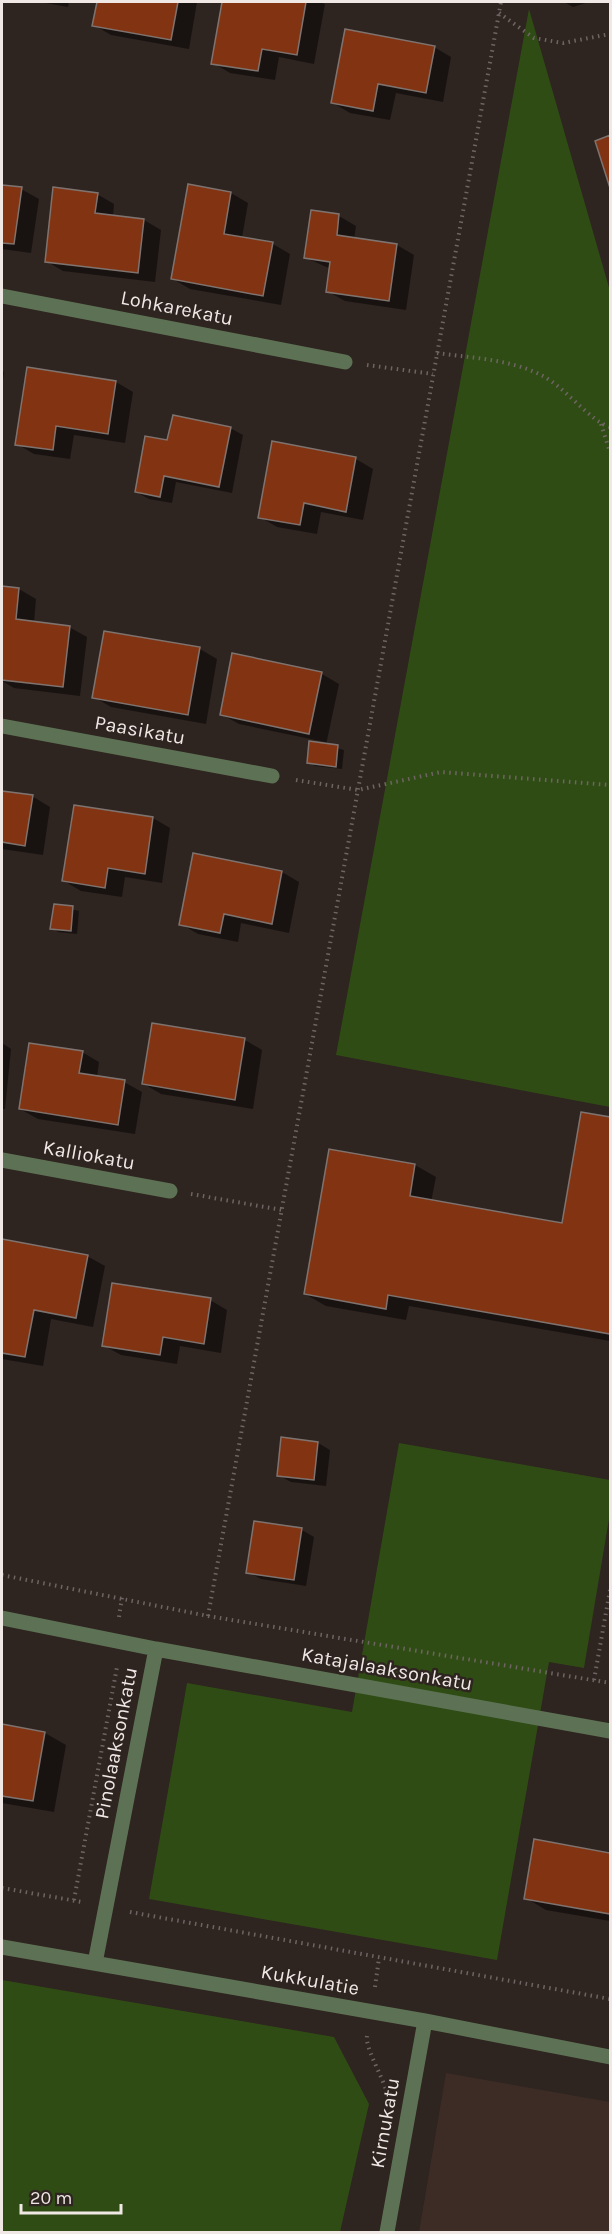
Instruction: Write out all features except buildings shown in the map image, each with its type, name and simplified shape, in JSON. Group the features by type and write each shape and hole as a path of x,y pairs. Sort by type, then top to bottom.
{"street":[{"name":"Lohkarekatu","path":"2,296 345,362"},
{"name":"Paasikatu","path":"2,726 272,776"},
{"name":"Kalliokatu","path":"2,1160 170,1191"},
{"name":"Pinolaaksonkatu","path":"2,1618 156,1649 95,1964"},
{"name":"Katajalaaksonkatu","path":"156,1649 610,1731"},
{"name":"Kukkulatie","path":"2,1947 425,2021 610,2057"},
{"name":"Kirnukatu","path":"387,2232 425,2021"}],"path":[{"path":"208,1616 501,2"},
{"path":"499,13 534,38 563,43 610,34"},
{"path":"437,353 502,361 541,375 576,399 601,424 610,427"},
{"path":"345,362 434,374"},
{"path":"601,424 610,452"},
{"path":"272,776 358,790 441,772 610,785"},
{"path":"170,1191 282,1210"},
{"path":"2,1575 122,1597 208,1616 610,1683"},
{"path":"594,1680 610,1590"},
{"path":"74,1900 117,1666 122,1597"},
{"path":"2,1888 610,1999"},
{"path":"379,1958 366,2043 381,2071 388,2101"}],"shaded area":[{"path":"446,2073 610,2102 610,2232 419,2232"}],"green space":[{"path":"529,9 610,291 610,1107 336,1055"},
{"path":"399,1443 610,1480 610,1513 584,1668 549,1662 497,1960 149,1899 187,1683 352,1712"},
{"path":"2,1980 334,2037 369,2104 340,2232 2,2232"}]}
